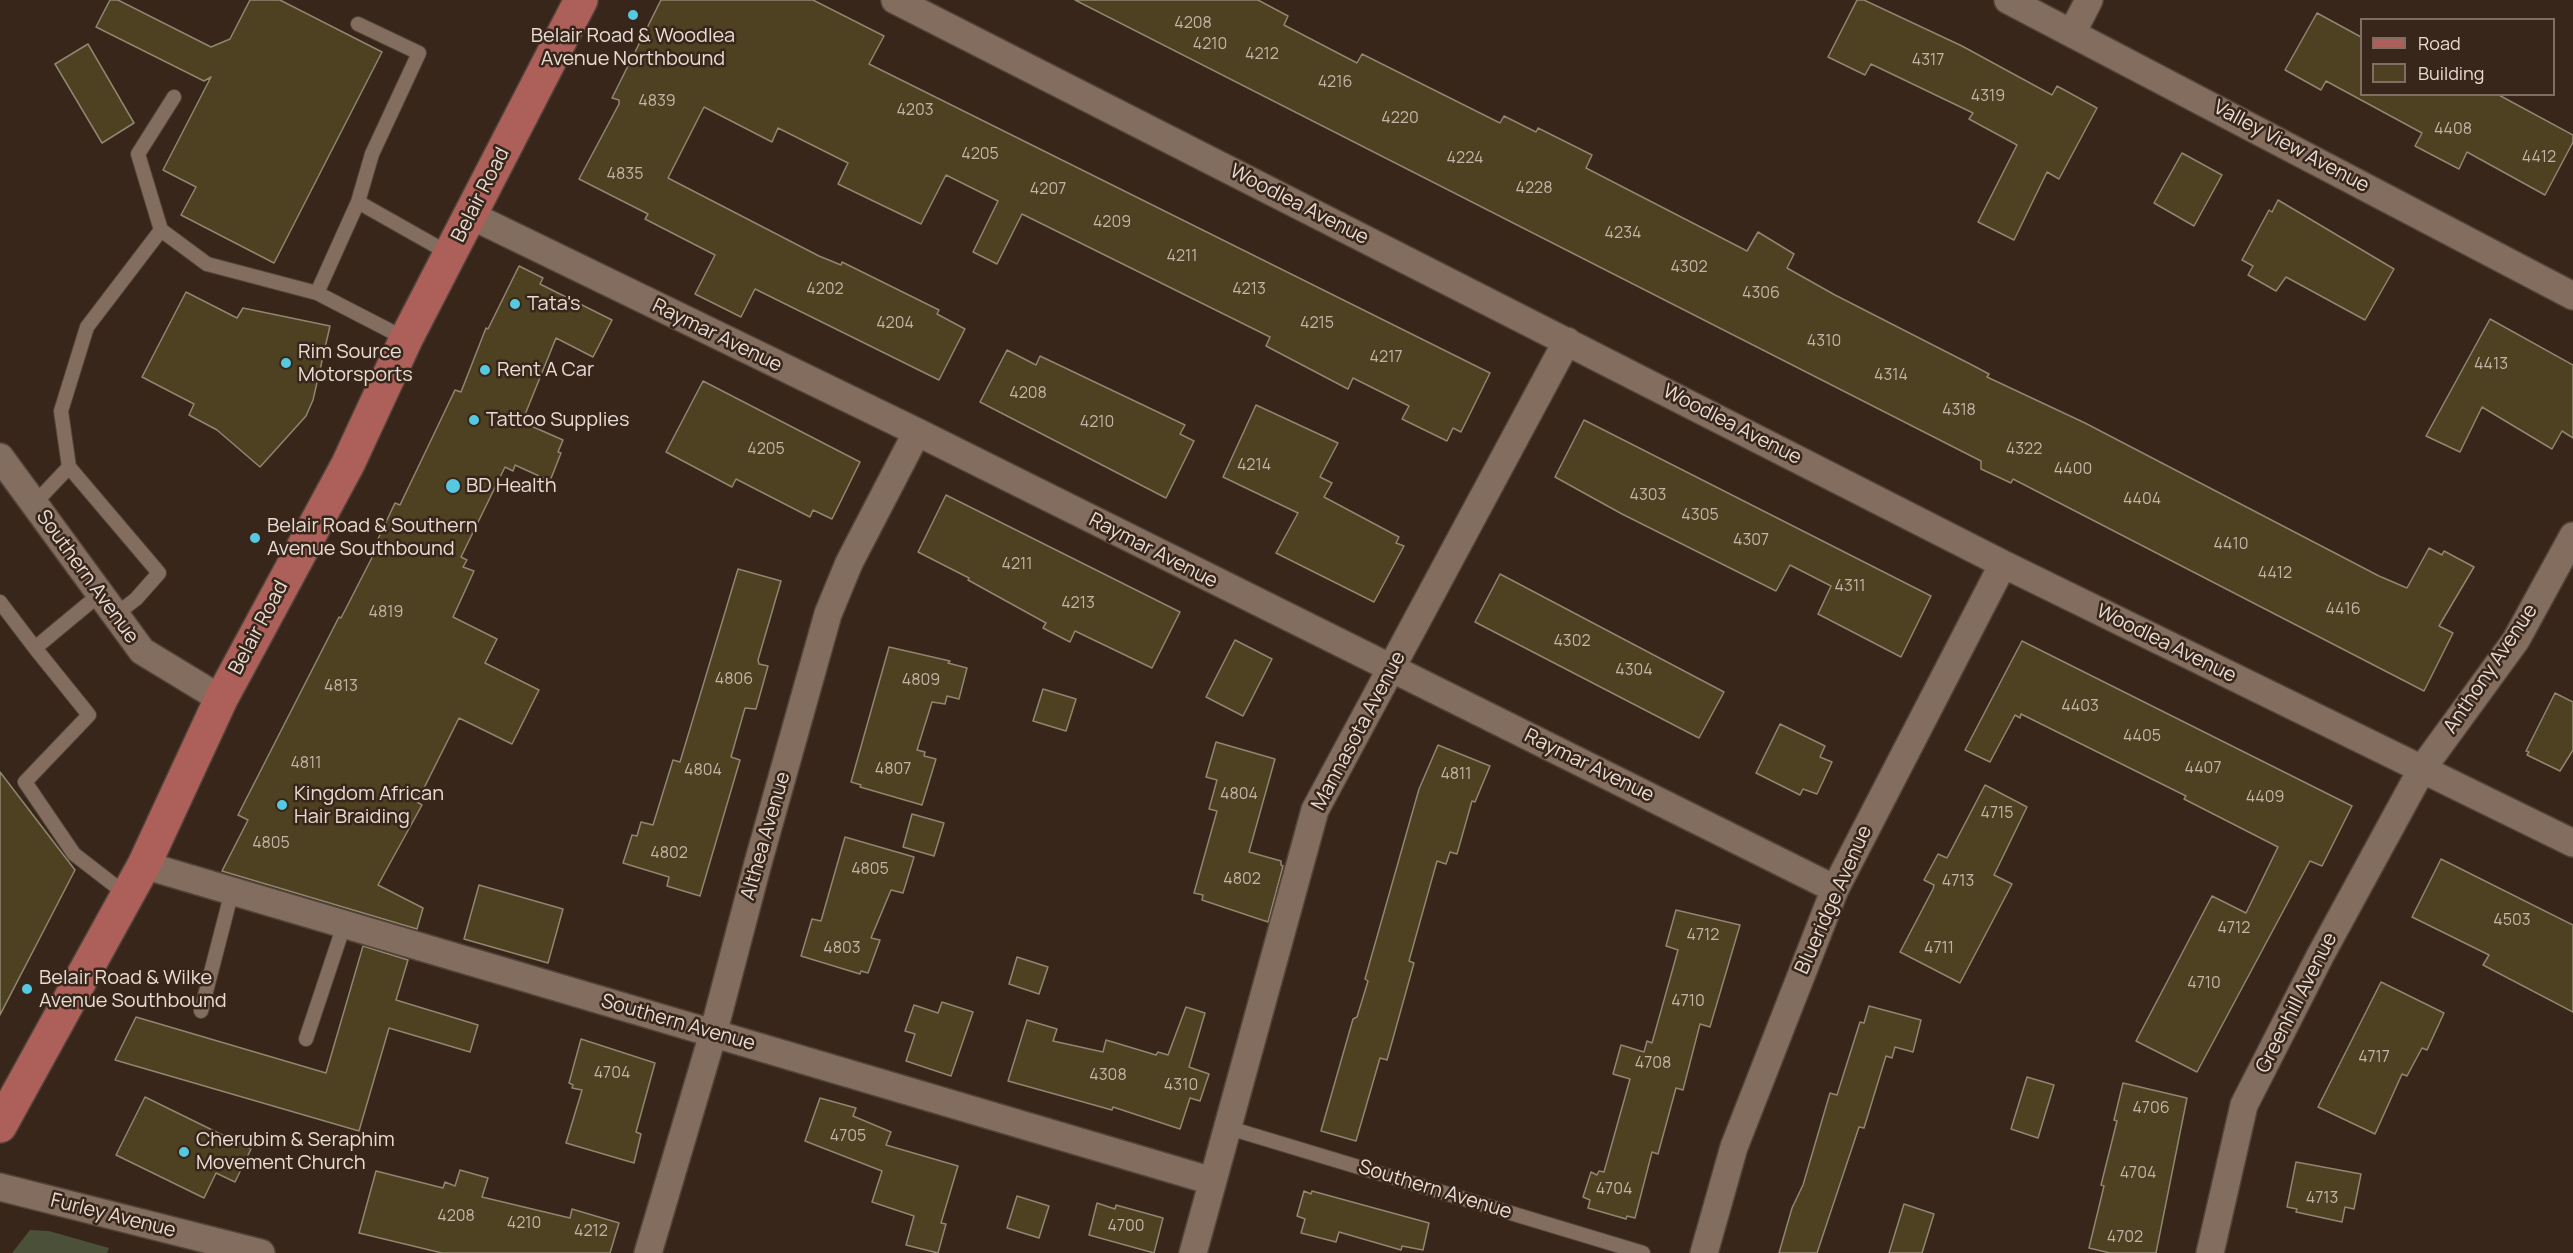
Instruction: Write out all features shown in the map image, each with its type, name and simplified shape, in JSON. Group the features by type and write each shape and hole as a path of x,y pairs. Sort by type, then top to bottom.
{"main road":[{"name":"Belair Road","path":"1,1121 128,895 221,699 348,464 406,339 580,0"}],"street":[{"name":"Valley View Avenue","path":"2008,0 2573,296"},
{"path":"2072,33 2090,0"},
{"name":"Woodlea Avenue","path":"906,3 2003,564 2573,843"},
{"name":"Raymar Avenue","path":"470,216 917,432 1835,889"},
{"name":"Mannasota Avenue","path":"1192,1253 1315,810 1567,341"},
{"name":"Althea Avenue","path":"648,1253 713,1034 828,614 849,563 917,432"},
{"name":"Southern Avenue","path":"0,456 142,651 221,699"},
{"name":"Anthony Avenue","path":"2422,769 2516,640 2573,536"},
{"name":"Blueridge Avenue","path":"1704,1253 1734,1147 1835,889 2003,564"},
{"name":"Greenhill Avenue","path":"2210,1253 2244,1105 2320,956 2422,769"},
{"name":"Southern Avenue","path":"144,864 1212,1181"},
{"name":"Furley Avenue","path":"0,1188 261,1253"}],"lane":[{"path":"317,292 358,202 372,154 419,52 358,24"},
{"path":"174,97 138,154 161,230 207,264 317,292 406,339"},
{"path":"358,202 450,254"},
{"path":"35,648 107,604 136,599 159,573 69,467 61,411 87,327 161,230"},
{"path":"34,504 69,467"},
{"path":"0,602 89,715 25,782 74,854 128,895"},
{"path":"201,1011 232,891"},
{"path":"306,1039 344,925"},
{"name":"Southern Avenue","path":"1226,1127 1643,1253"}],"green space":[{"path":"30,1230 49,1231 109,1248 107,1253 12,1253"}],"building":[{"path":"110,0 118,0 211,47 230,39 250,0 280,0 382,52 274,263 181,215 196,187 163,170 211,77 204,81 96,27"},
{"path":"661,0 813,0 884,36 869,64 1490,373 1461,432 1453,428 1447,441 1402,419 1409,406 1353,378 1348,389 1266,346 1270,337 1022,214 997,264 973,252 998,201 946,175 921,224 838,184 848,163 778,128 772,142 704,107 668,178 819,256 841,265 842,262 939,310 937,314 965,329 939,380 755,289 741,317 695,294 715,255 645,219 648,214 579,179 619,104 619,100 612,98"},
{"path":"1075,0 1258,0 1288,16 1284,25 1357,63 1362,54 1500,123 1504,116 1536,132 1538,128 1592,155 1586,168 1747,251 1758,232 1794,254 1787,268 1835,295 1989,374 1987,377 2085,423 2379,576 2407,588 2429,548 2442,555 2444,551 2474,567 2439,626 2453,633 2424,691 2013,479 2011,483 1981,469 1981,461"},
{"path":"1857,0 1864,0 1962,46 2052,95 2057,86 2097,108 2059,179 2047,172 2014,240 1978,222 2017,145 1969,119 1973,113 1871,64 1865,75 1828,57"},
{"path":"2317,13 2360,36 2360,96 2501,96 2573,135 2573,142 2545,195 2467,152 2459,169 2415,146 2422,133 2326,81 2321,90 2285,70"},
{"path":"88,44 134,123 102,143 55,64"},
{"path":"2182,153 2222,175 2194,226 2154,203"},
{"path":"2278,200 2394,269 2365,320 2286,277 2276,291 2248,275 2253,266 2242,260 2269,210 2272,212"},
{"path":"519,266 543,278 540,284 612,320 593,357 556,338 522,422 563,440 558,452 561,453 550,481 515,465 513,471 505,467 461,557 467,560 463,567 474,571 453,617 497,639 485,663 539,690 512,744 459,718 417,802 422,805 378,885 423,908 417,929 222,871 248,820 238,815 380,542 377,541 395,503 400,505 455,390 461,392 486,328 488,329"},
{"path":"186,292 237,318 243,308 330,326 313,400 306,416 260,467 217,430 189,415 194,404 142,377"},
{"path":"2490,319 2573,365 2573,438 2562,431 2552,449 2482,407 2460,452 2426,436"},
{"path":"1007,350 1036,365 1040,356 1185,425 1180,434 1194,441 1166,498 980,402"},
{"path":"703,381 860,462 832,519 813,510 810,517 736,479 732,487 666,452"},
{"path":"1256,405 1338,443 1320,477 1332,483 1324,497 1399,537 1396,543 1404,546 1374,602 1276,553 1298,513 1223,477"},
{"path":"1584,420 1931,596 1901,657 1818,614 1831,586 1790,565 1776,591 1622,514 1555,477"},
{"path":"946,495 1180,612 1152,668 1075,631 1070,642 1043,628 1046,623 968,580 969,578 918,552"},
{"path":"738,569 781,581 758,660 759,664 768,666 756,709 745,708 731,757 740,760 700,896 667,886 669,877 623,863 632,835 637,836 641,822 653,825 673,760 680,762"},
{"path":"1500,574 1724,692 1699,738 1475,622"},
{"path":"1235,640 1272,659 1243,716 1206,697"},
{"path":"2022,641 2352,806 2322,866 2310,861 2197,1072 2136,1041 2212,896 2246,913 2278,847 2184,799 2186,796 2021,714 2020,718 2015,715 1990,762 1965,750"},
{"path":"889,647 950,661 948,663 967,668 959,699 947,696 945,704 932,702 917,750 925,752 924,756 936,759 922,805 860,787 861,785 851,782"},
{"path":"1043,689 1076,699 1066,731 1033,721"},
{"path":"2555,693 2573,702 2573,750 2560,771 2527,755 2529,752 2526,751"},
{"path":"1780,724 1825,746 1820,757 1832,762 1817,794 1803,789 1800,795 1756,773"},
{"path":"1216,742 1275,759 1249,852 1281,861 1283,866 1268,922 1202,900 1203,895 1194,893 1217,811 1209,809 1217,780 1206,777"},
{"path":"1438,745 1490,766 1475,802 1472,801 1457,854 1450,852 1446,864 1437,861 1409,961 1414,963 1387,1060 1380,1058 1356,1141 1321,1131 1353,1019 1357,1017 1368,981 1365,979 1419,789"},
{"path":"0,772 75,870 0,1015"},
{"path":"1985,785 2027,807 1994,875 2012,884 1960,983 1900,952 1933,889 1934,885 1924,880 1938,854 1947,858"},
{"path":"912,814 944,823 934,856 903,847"},
{"path":"845,837 914,857 903,893 891,890 871,938 880,940 868,973 861,971 860,974 801,956 812,919 821,921"},
{"path":"2441,859 2573,925 2573,1012 2483,965 2489,955 2412,917"},
{"path":"479,885 563,909 548,963 464,939"},
{"path":"1676,910 1740,925 1710,1027 1700,1024 1683,1090 1676,1088 1658,1154 1652,1152 1635,1218 1627,1216 1626,1219 1588,1208 1590,1200 1583,1197 1591,1172 1597,1175 1599,1171 1604,1172 1630,1079 1613,1074 1621,1045 1644,1052 1647,1041 1652,1043 1678,950 1666,946"},
{"path":"363,946 408,960 396,1000 478,1025 470,1052 389,1028 359,1131 115,1060 136,1017 326,1073"},
{"path":"1017,957 1048,967 1039,994 1009,984"},
{"path":"2381,982 2444,1013 2427,1050 2422,1048 2407,1076 2402,1074 2375,1134 2318,1107"},
{"path":"942,1002 973,1012 951,1076 906,1061 915,1034 905,1031 914,1005 938,1013"},
{"path":"1869,1006 1921,1020 1913,1052 1895,1047 1892,1058 1886,1056 1864,1128 1859,1127 1817,1253 1779,1253 1792,1208 1803,1185 1830,1093 1837,1095 1860,1022 1864,1023"},
{"path":"1186,1007 1205,1013 1189,1067 1209,1074 1200,1101 1190,1098 1180,1129 1113,1107 1112,1110 1008,1081 1027,1020 1057,1029 1053,1041 1103,1052 1106,1040 1156,1055 1158,1052 1168,1055"},
{"path":"581,1039 655,1063 636,1132 641,1134 634,1163 566,1143 582,1090 572,1088 573,1085 569,1083"},
{"path":"2027,1077 2054,1085 2038,1138 2011,1129"},
{"path":"2123,1083 2187,1098 2156,1253 2110,1253 2089,1248 2104,1186 2101,1185 2117,1121 2114,1120"},
{"name":"Cherubim & Seraphim Movement Church","path":"145,1097 251,1149 235,1182 216,1173 204,1198 116,1155"},
{"path":"820,1098 856,1108 853,1116 891,1132 886,1145 958,1166 941,1223 946,1224 938,1253 906,1245 914,1216 872,1202 882,1171 805,1141"},
{"path":"2296,1162 2361,1174 2354,1209 2345,1207 2342,1222 2296,1212 2297,1209 2287,1207"},
{"path":"460,1170 488,1178 482,1197 570,1218 572,1209 619,1223 610,1253 442,1253 359,1233 376,1171 443,1188 445,1182 455,1186"},
{"path":"1304,1191 1311,1194 1312,1191 1429,1223 1423,1250 1402,1246 1401,1250 1339,1232 1336,1242 1301,1233 1305,1219 1297,1216"},
{"path":"1017,1196 1049,1206 1039,1238 1007,1228"},
{"path":"1097,1203 1115,1209 1116,1205 1163,1218 1154,1253 1089,1235"},
{"path":"1904,1204 1934,1214 1922,1253 1889,1253"}],"place":[{"name":"Belair Road & Woodlea Avenue Northbound","path":"633,15"},
{"name":"Tata's","path":"515,304"},
{"name":"Rim Source Motorsports","path":"286,363"},
{"name":"Rent A Car","path":"485,370"},
{"name":"Tattoo Supplies","path":"474,420"},
{"name":"BD Health","path":"453,486"},
{"name":"Belair Road & Southern Avenue Southbound","path":"255,538"},
{"name":"Kingdom African Hair Braiding","path":"282,805"},
{"name":"Belair Road & Wilke Avenue Southbound","path":"27,989"},
{"name":"Cherubim & Seraphim Movement Church","path":"184,1152"}]}
